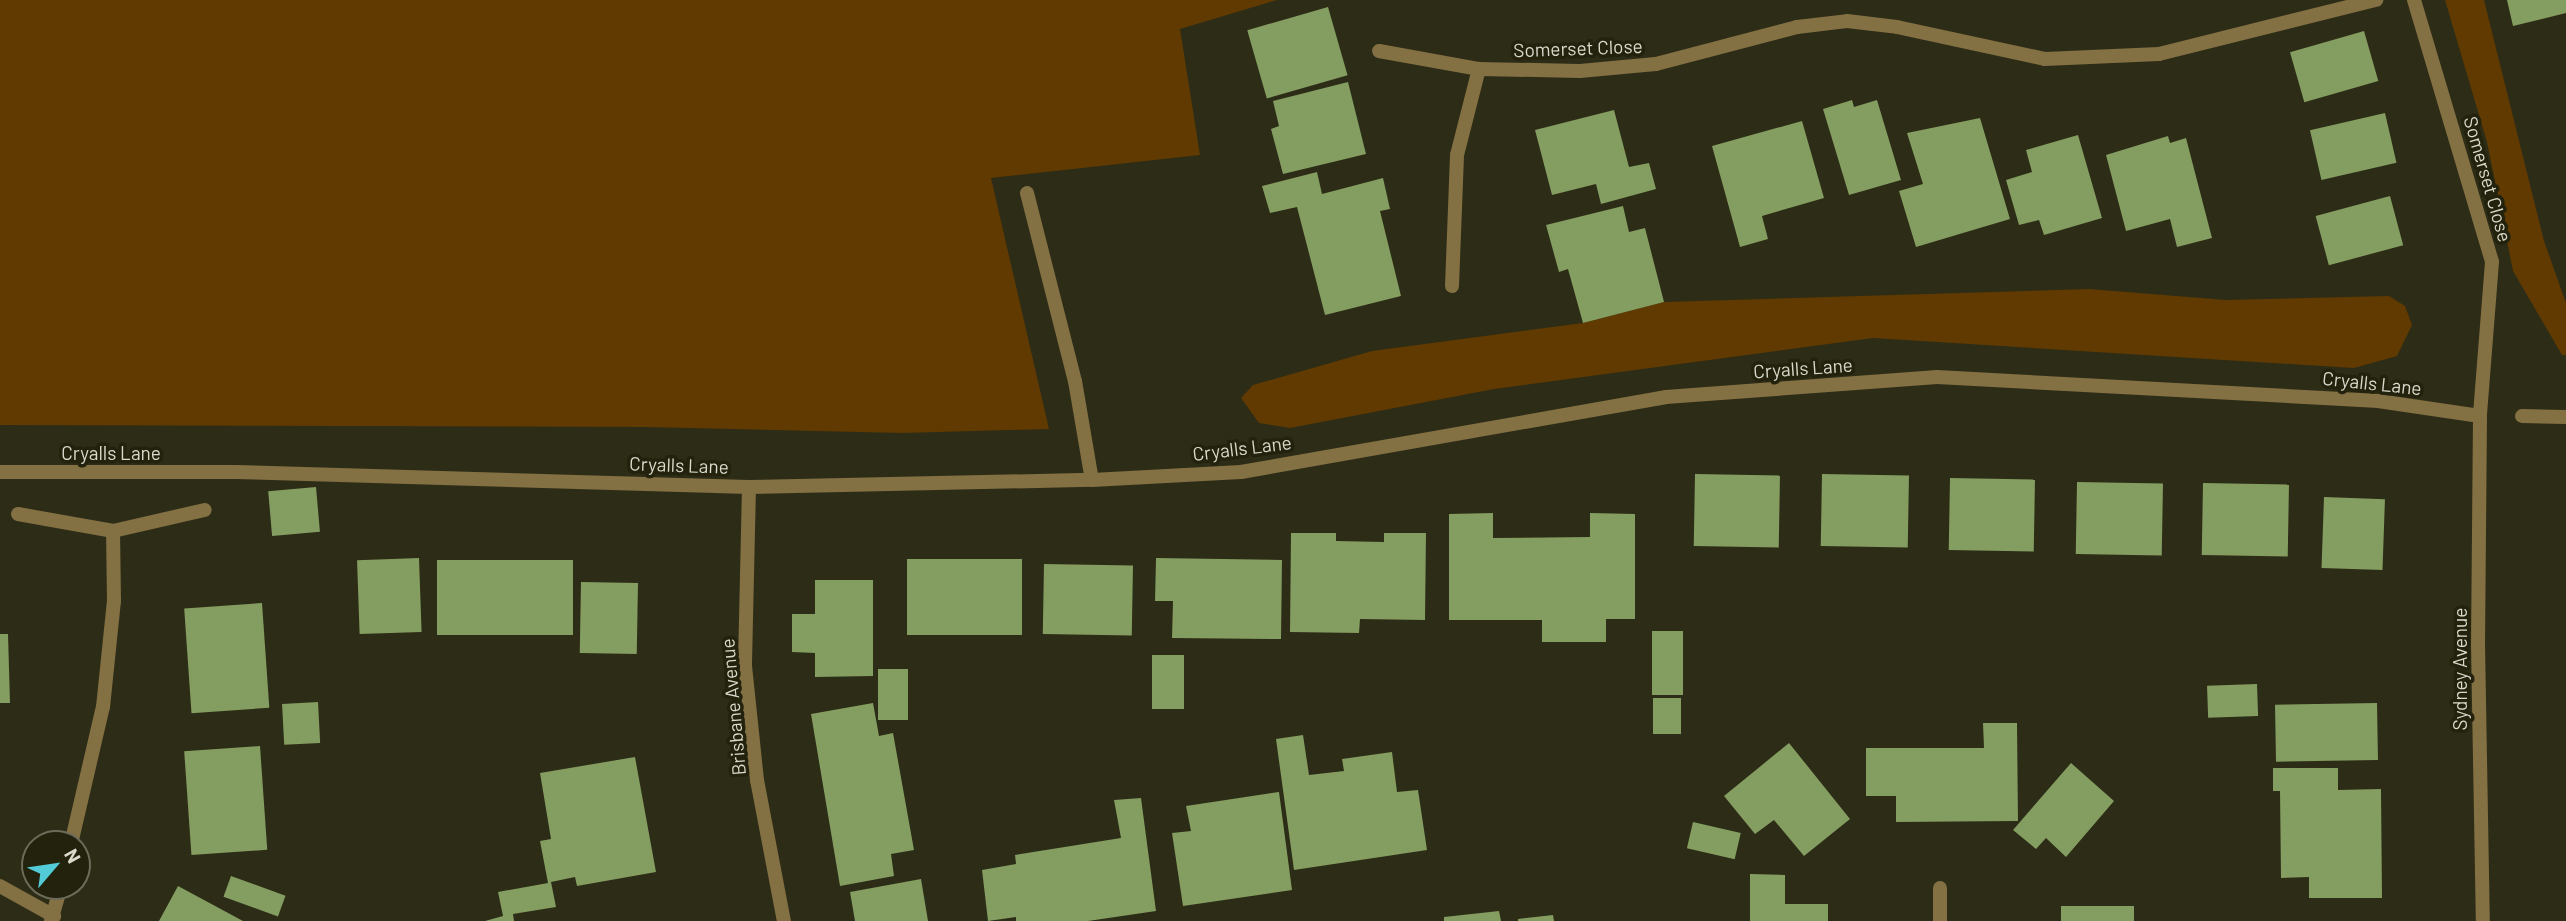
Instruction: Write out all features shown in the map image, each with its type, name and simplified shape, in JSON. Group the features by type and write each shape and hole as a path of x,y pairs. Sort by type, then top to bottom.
{"street":[{"name":"Somerset Close","path":"1379,51 1479,69 1580,71 1656,64 1797,27 1847,21 1897,27 2045,59 2159,54 2376,0"},
{"name":"Somerset Close","path":"2414,0 2491,262 2480,416"},
{"path":"1451,286 1457,155 1479,69"},
{"path":"1027,193 1075,381 1092,480"},
{"name":"Cryalls Lane","path":"0,472 236,472 749,487 1092,480 1241,472 1666,397 1937,377 2378,401 2480,416"},
{"name":"Sydney Avenue","path":"2480,416 2483,921"},
{"path":"2522,416 2566,417"},
{"name":"Brisbane Avenue","path":"749,487 745,666 757,780 783,921"},
{"path":"18,514 113,531 205,510"},
{"path":"74,830 103,707 114,601 113,531"},
{"path":"0,886 53,918 58,900"},
{"path":"1940,888 1940,921"}],"shaded area":[{"path":"0,0 1277,0 1180,29 1200,155 991,178 1049,429 902,433 646,427 0,425"},
{"path":"2445,0 2484,0 2544,241 2566,303 2566,355 2562,355 2513,271 2487,142"},
{"path":"2089,289 2226,300 2389,296 2405,306 2412,325 2397,356 2354,368 1873,338 1494,389 1290,428 1259,423 1241,398 1253,385 1372,351 1583,323 1664,302"}],"building":[{"path":"2507,0 2566,0 2566,13 2513,26"},
{"path":"1328,7 1348,75 1267,98 1247,30"},
{"path":"2364,31 2378,81 2304,102 2290,52"},
{"path":"1348,82 1366,154 1283,174 1271,129 1279,126 1273,101"},
{"path":"1852,100 1854,107 1877,100 1901,180 1849,195 1823,109"},
{"path":"1614,110 1629,167 1649,163 1656,189 1601,204 1596,184 1552,195 1535,130"},
{"path":"2385,113 2396,163 2321,180 2310,130"},
{"path":"1980,118 2010,219 1916,247 1899,191 1923,184 1907,133"},
{"path":"1802,121 1824,198 1762,216 1768,239 1740,247 1712,146"},
{"path":"2078,135 2102,218 2044,235 2039,220 2019,225 2006,180 2032,172 2026,150"},
{"path":"2168,136 2170,143 2186,138 2212,238 2177,247 2170,219 2126,231 2106,155"},
{"path":"1317,172 1322,194 1383,178 1390,209 1380,211 1401,296 1325,315 1297,207 1270,213 1262,186"},
{"path":"2390,196 2403,245 2329,265 2316,216"},
{"path":"1623,206 1629,232 1645,228 1664,302 1583,323 1568,269 1559,272 1546,225"},
{"path":"1695,474 1780,475 1779,547 1694,546"},
{"path":"1822,474 1909,476 1908,548 1821,546"},
{"path":"1950,478 2035,479 2034,551 1949,550"},
{"path":"2077,482 2163,484 2162,555 2076,554"},
{"path":"2203,483 2289,485 2288,556 2202,555"},
{"path":"316,487 320,532 272,536 268,491"},
{"path":"2324,497 2385,499 2382,570 2322,568"},
{"path":"1493,513 1493,538 1590,537 1590,513 1635,514 1635,619 1606,619 1606,642 1542,642 1542,620 1449,620 1449,514"},
{"path":"1291,533 1336,533 1336,541 1384,542 1384,533 1426,533 1425,620 1360,619 1359,633 1290,632"},
{"path":"419,558 422,632 360,634 357,560"},
{"path":"1156,558 1282,560 1281,639 1172,638 1173,601 1155,601"},
{"path":"907,559 1022,559 1022,635 907,635"},
{"path":"437,560 573,560 573,635 437,635"},
{"path":"1044,564 1133,566 1132,636 1043,634"},
{"path":"815,580 873,580 873,676 815,677 815,653 792,652 792,614 815,614"},
{"path":"581,582 638,583 637,654 580,653"},
{"path":"262,603 269,708 192,713 184,608"},
{"path":"1652,631 1683,631 1683,695 1652,695"},
{"path":"0,634 8,634 10,703 0,703"},
{"path":"1152,655 1184,655 1184,709 1152,709"},
{"path":"878,669 908,669 908,720 878,720"},
{"path":"2257,684 2258,716 2208,718 2207,686"},
{"path":"1653,698 1681,698 1681,734 1653,734"},
{"path":"318,702 320,743 284,745 282,704"},
{"path":"873,703 879,736 893,733 914,850 891,854 894,876 840,886 811,714"},
{"path":"2377,703 2378,760 2276,762 2275,705"},
{"path":"1983,723 2017,723 2018,821 1896,822 1896,796 1866,796 1866,748 1984,748"},
{"path":"1303,735 1309,775 1344,771 1342,759 1392,752 1397,792 1418,790 1427,850 1294,870 1276,739"},
{"path":"1789,743 1850,819 1804,856 1774,820 1755,834 1724,796"},
{"path":"260,746 267,850 191,855 184,751"},
{"path":"635,757 656,872 577,886 575,877 551,882 556,907 513,914 514,921 485,921 503,916 498,892 548,883 540,841 551,839 540,773"},
{"path":"2071,763 2114,801 2066,857 2046,838 2036,849 2013,830"},
{"path":"2273,768 2338,768 2338,790 2381,789 2382,898 2309,898 2309,877 2281,878 2280,791 2273,791"},
{"path":"1279,792 1292,890 1183,906 1172,833 1191,831 1186,806"},
{"path":"1141,798 1156,911 1088,921 1016,921 1016,917 988,921 982,870 1016,864 1015,855 1121,838 1114,800"},
{"path":"1693,822 1741,833 1735,859 1687,848"},
{"path":"1750,874 1785,875 1785,904 1828,904 1828,921 1750,921"},
{"path":"231,876 286,896 278,917 223,897"},
{"path":"921,879 928,921 855,921 850,892"},
{"path":"178,886 243,921 159,921"},
{"path":"2061,906 2134,906 2134,921 2061,921"},
{"path":"1499,911 1501,921 1444,921 1444,917"},
{"path":"1553,915 1554,921 1518,921 1518,919"}]}
